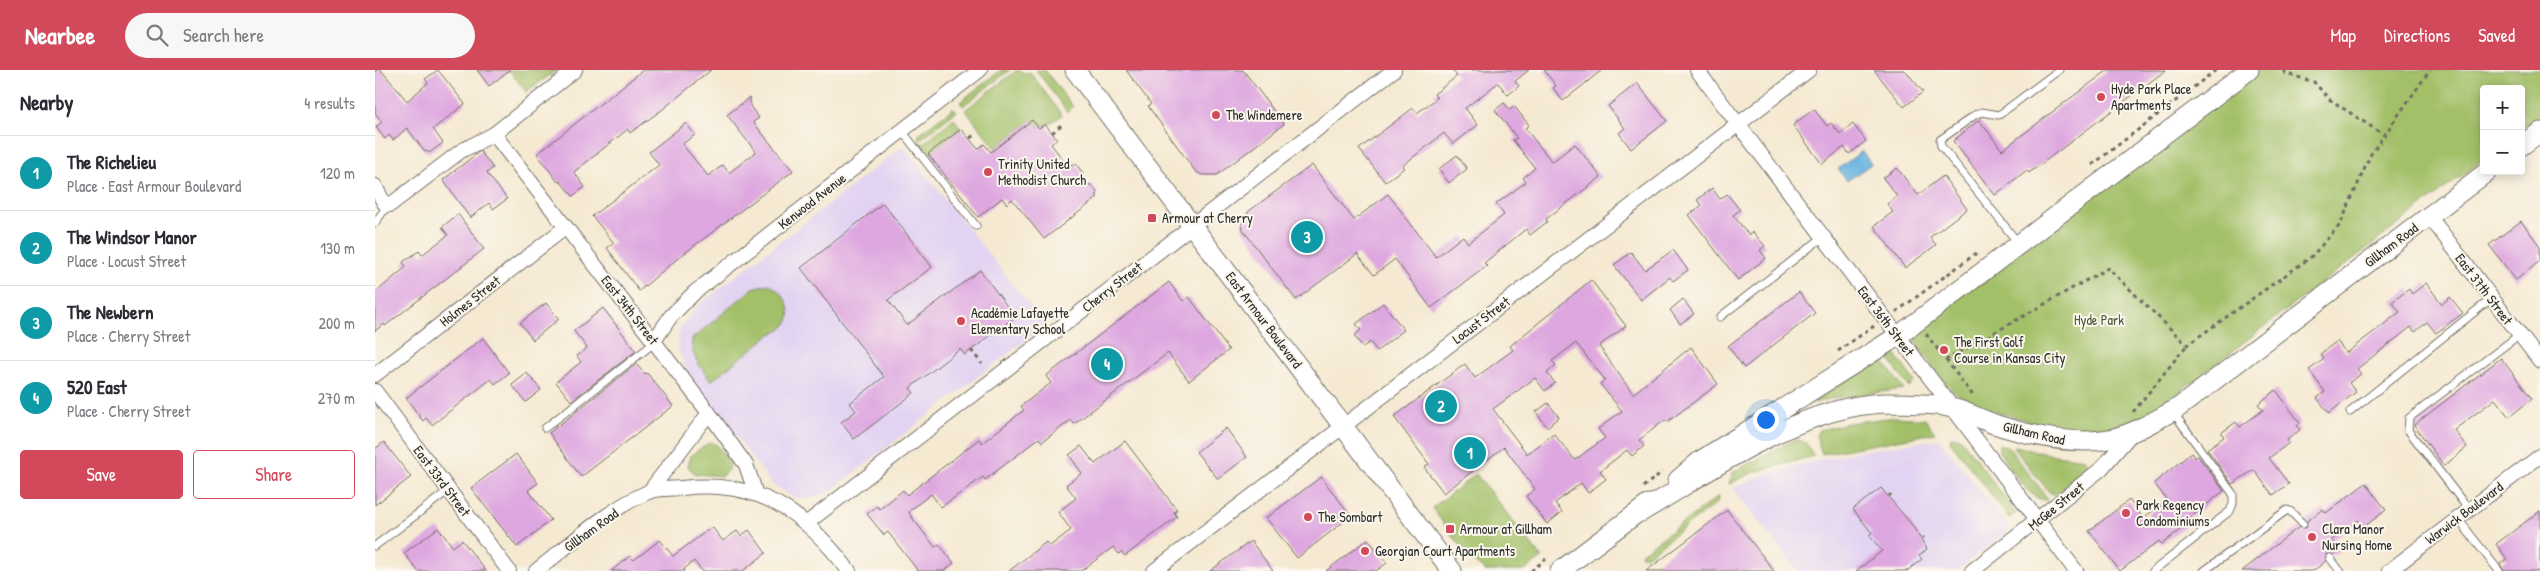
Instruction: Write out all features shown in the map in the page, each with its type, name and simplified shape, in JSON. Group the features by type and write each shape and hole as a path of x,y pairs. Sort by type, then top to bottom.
{"main road":[{"name":"East Armour Boulevard","path":"1075,70 1452,571"},
{"name":"Gillham Road","path":"1560,571 1641,512 1700,461 1898,336 2249,70"},
{"path":"2525,143 2540,132"},
{"name":"Gillham Road","path":"1641,512 1761,441 1841,409 1884,403 1951,407 2020,431 2069,441 2103,440 2131,424 2172,411 2483,175"}],"street":[{"path":"375,186 387,206 461,151 494,134 575,70"},
{"name":"Kenwood Avenue","path":"654,341 671,316 695,292 980,70"},
{"name":"Cherry Street","path":"807,523 1394,70"},
{"name":"East 36th Street","path":"1697,70 2076,571"},
{"name":"Locust Street","path":"1154,571 1809,70"},
{"name":"East 34th Street","path":"494,134 709,413 746,465 754,488 753,493"},
{"name":"East 37th Street","path":"2429,216 2540,361"},
{"name":"Holmes Street","path":"375,376 566,227"},
{"name":"East 33rd Street","path":"375,391 509,571"},
{"name":"Gillham Road","path":"536,571 612,514 649,492 709,413"},
{"name":"McGee Street","path":"1972,571 2038,521 2101,469 2131,424"},
{"name":"Warwick Boulevard","path":"2389,571 2540,456"},
{"name":"Gillham Road","path":"649,492 707,485 753,493 783,507 807,523 830,546 849,571"}],"lane":[{"path":"2019,244 1941,146 1940,140 1975,114 1982,112 1999,115 2059,70"},
{"path":"902,131 976,226"},
{"path":"375,223 387,206"},
{"path":"1720,317 1823,237"},
{"path":"2350,412 2493,298"},
{"path":"2469,510 2408,430 2409,418 2519,335"},
{"path":"545,428 649,347 654,341"},
{"path":"2153,571 2230,511 2233,504 2233,494 2172,411"},
{"path":"375,546 449,490"},
{"path":"2205,571 2287,510 2303,524"},
{"path":"2458,518 2499,571"},
{"path":"2330,558 2340,571"}],"path":[{"path":"2285,70 2285,73 2314,82 2329,99 2384,136"},
{"path":"2131,424 2187,345 2311,256 2340,225 2371,154 2430,70"},
{"path":"1052,133 1067,121"},
{"path":"970,138 976,134"},
{"path":"1946,360 2109,268 2187,345"},
{"path":"1925,331 1974,397 1980,401"},
{"path":"971,350 982,364"}],"shaded area":[{"path":"903,146 1045,325 831,491 809,499 792,497 772,484 688,373 678,349 680,328 695,308"},
{"path":"1939,439 2011,529 1956,571 1798,571 1733,488 1771,472 1855,452"}],"green space":[{"path":"509,70 557,70 526,92"},
{"path":"1001,70 1010,70 963,106 960,102"},
{"path":"1017,70 1024,73 1030,72 1062,115 1047,126 1045,124 1039,128 1032,120 996,148 965,110"},
{"path":"1036,70 1045,70 1073,107 1067,112"},
{"name":"Hyde Park","path":"2255,70 2540,70 2540,116 2525,127 2525,85 2480,85 2480,162 2158,408 2139,418 2121,425 2085,430 2028,421 1982,407 1964,399 1940,377 1917,344 1917,330"},
{"path":"953,108 957,111 918,141 919,134"},
{"path":"954,118 961,129 928,156 920,146"},
{"path":"769,284 782,295 787,303 789,318 786,324 711,381 694,356 692,339 753,288"},
{"path":"1889,351 1895,354 1913,379 1914,382 1909,387 1883,352"},
{"path":"1878,355 1904,389 1833,398 1815,403 1813,398"},
{"path":"1896,417 1925,419 1935,433 1822,454 1816,436 1819,430 1848,423"},
{"path":"1951,437 1961,439 2016,513 2009,518 1950,441"},
{"path":"1796,439 1806,443 1814,456 1754,472 1729,484 1733,472"},
{"path":"710,442 717,445 730,463 729,469 722,476 695,474 688,467 691,455"},
{"path":"1999,444 2009,448 2047,500 2033,495 2020,482 1999,452"},
{"path":"2015,446 2048,454 2085,459 2090,467 2055,495 2049,492 2014,448"},
{"path":"1476,474 1542,558 1524,571 1486,571 1470,559 1432,508"},
{"path":"1719,496 1718,502 1649,554 1644,556 1640,554"}],"water":[{"path":"1862,151 1871,164 1847,181 1838,169"}],"building":[{"path":"375,70 381,70 407,101 428,83 425,79 438,70 465,104 433,129 443,143 429,153 425,152 407,128 393,140 389,135 385,139 376,127 382,122 375,113"},
{"path":"477,70 510,70 489,86"},
{"path":"643,70 711,70 663,109 630,133 628,129 574,172 585,187 573,196 560,181 558,182 537,154"},
{"name":"The Windemere","path":"1126,70 1243,70 1284,124 1217,175 1202,175 1195,171 1148,106 1151,104"},
{"path":"1452,70 1529,70 1515,81 1519,86 1508,95 1498,83 1465,108 1478,125 1453,144 1444,133 1385,182 1359,149 1413,108 1417,113 1437,98 1434,94 1457,76"},
{"path":"1544,70 1602,70 1563,101 1553,88 1556,86"},
{"path":"1874,70 1905,70 1923,92 1904,107"},
{"path":"2108,70 2166,70 2040,165 2029,173 2027,170 1995,195 1953,141 1979,120 2002,150"},
{"path":"1637,83 1667,121 1631,149 1619,133 1625,128 1608,106"},
{"path":"750,97 750,106 759,118 753,122 793,171 677,259 639,291 607,248 614,243 592,216 659,165 649,152 686,123 695,135 682,144 708,176 723,165 729,173 756,152 727,115"},
{"path":"1504,103 1510,110 1514,106 1529,125 1525,128 1552,162 1575,144 1601,177 1546,219 1547,222 1530,235 1526,229 1484,263 1487,266 1431,308 1395,259 1374,275 1357,254 1296,300 1243,230 1242,223 1249,211 1312,165 1354,220 1388,194 1436,257 1463,236 1468,243 1504,215 1496,204 1526,182 1523,178 1535,168 1513,140 1517,138 1495,110"},
{"path":"1814,109 1827,126 1831,123 1840,134 1853,124 1866,141 1849,154 1844,147 1822,164 1793,125"},
{"name":"Trinity United Methodist Church","path":"1032,120 1039,128 1045,124 1057,139 1051,144 1067,165 1076,164 1083,173 1080,185 1092,185 1097,192 1097,198 1044,239 1012,199 1007,204 1002,198 978,217 928,154 961,129 978,149 984,144 991,152"},
{"path":"480,151 493,168 487,173 507,199 493,209 489,203 470,218 443,180"},
{"path":"1457,155 1467,169 1449,183 1439,169"},
{"path":"1897,168 1918,195 1943,176 1967,209 1930,237 1936,245 1905,268 1874,226 1893,212 1887,204 1897,196 1883,178"},
{"path":"1712,188 1720,199 1727,194 1740,210 1733,215 1749,235 1753,232 1765,246 1760,250 1766,258 1738,280 1689,215 1702,205 1697,200"},
{"name":"Académie Lafayette Elementary School","path":"883,203 932,267 888,300 907,325 980,270 1015,317 965,355 960,349 910,388 914,393 854,439 841,422 856,411 850,403 884,377 801,268"},
{"path":"458,214 484,249 385,326 384,324 375,331 375,293 406,267 403,262 419,251 422,255 448,235 442,227"},
{"path":"2521,221 2540,246 2540,261 2516,280 2489,245"},
{"path":"1673,250 1688,270 1673,281 1670,277 1641,300 1614,265 1631,252 1645,270"},
{"path":"1591,280 1626,326 1599,346 1633,394 1691,347 1718,384 1667,422 1665,420 1639,440 1644,446 1632,456 1627,450 1600,471 1606,479 1588,493 1581,483 1555,503 1562,512 1547,524 1526,496 1535,489 1504,447 1444,493 1424,467 1429,464 1394,417 1465,364 1475,378 1513,350 1510,346","holes":["1576,343 1605,380 1600,384 1622,411 1598,429 1605,438 1575,460 1554,434 1527,454 1493,409 1535,378 1545,391 1555,383 1547,373 1556,365 1552,361"]},
{"path":"1169,282 1183,301 1189,297 1229,350 1189,381 1168,353 1074,424 1071,420 1042,442 1039,438 985,480 983,477 941,507 931,494 909,511 910,515 935,547 939,544 954,563 944,571 918,571 888,532 884,535 867,514 877,506 880,509 903,490 907,495 979,439 982,443 1024,410 1021,406 1051,383 1046,376"},
{"path":"2426,283 2442,304 2450,297 2463,313 2436,333 2427,322 2415,332 2411,327 2357,369 2361,374 2349,383 2356,392 2329,413 2317,398 2325,392 2309,370 2324,359 2320,354 2337,341 2346,353 2400,312 2392,302 2409,289 2412,294"},
{"path":"1799,292 1815,313 1744,368 1728,346"},
{"path":"1683,299 1694,314 1680,324 1670,310"},
{"path":"546,303 559,319 533,340 520,323"},
{"path":"1383,303 1404,330 1377,351 1370,342 1363,347 1354,336 1361,330 1356,324"},
{"path":"603,308 636,351 571,401 556,382 581,362 577,356 587,348 574,331"},
{"path":"483,338 509,373 495,384 491,379 432,425 426,418 423,421 406,398"},
{"path":"2501,358 2532,399 2509,417 2495,399 2454,430 2467,447 2444,466 2414,425"},
{"path":"636,364 644,373 648,374 673,406 581,477 549,433"},
{"path":"527,373 541,390 526,402 512,385"},
{"path":"2276,390 2300,423 2297,426 2300,430 2287,440 2289,443 2269,458 2289,484 2273,495 2254,470 2232,484 2207,449 2224,437 2221,433 2236,422 2240,427 2263,410 2258,404"},
{"path":"1548,403 1559,417 1547,427 1536,412"},
{"path":"1226,428 1247,457 1218,479 1196,452"},
{"path":"1125,441 1177,510 1174,512 1177,517 1125,556 1121,552 1119,554 1113,547 1081,571 1009,571 1046,542 1050,546 1071,530 1058,512 1076,498 1066,485 1082,473 1069,455 1081,446 1095,464"},
{"path":"384,442 411,477 375,505 375,449"},
{"name":"Park Regency Condominiums","path":"2191,453 2195,458 2198,456 2224,491 2184,522 2186,525 2162,544 2159,541 2120,571 2089,531 2129,500 2143,518 2167,500 2154,483"},
{"path":"516,454 538,483 528,490 551,520 517,547 471,488"},
{"name":"The Sombart","path":"1321,477 1351,516 1297,558 1266,518"},
{"name":"Clara Manor Nursing Home","path":"2366,483 2386,510 2364,527 2358,520 2332,540 2340,550 2334,555 2326,554 2326,561 2313,571 2242,571 2299,527 2306,528 2307,521 2323,509 2326,513"},
{"path":"1881,488 1912,525 1927,549 1919,556 1922,559 1907,571 1856,571 1882,551 1869,535 1872,533 1853,509"},
{"path":"1727,510 1774,571 1646,571"},
{"path":"2540,511 2540,571 2504,571 2500,564 2507,559 2496,544"},
{"path":"712,527 723,541 737,531 741,536 749,530 766,553 743,571 702,571 694,561 684,569 685,571 611,571 630,556 634,560 660,540 673,556"},
{"path":"438,528 453,547 462,540 486,571 418,571 404,553"},
{"name":"Georgian Court Apartments","path":"1368,539 1387,563 1376,571 1326,571"},
{"path":"1251,541 1273,571 1210,571"}],"place":[{"name":"Hyde Park Place Apartments","path":"2101,97"},
{"name":"The Windemere","path":"1216,115"},
{"name":"Trinity United Methodist Church","path":"988,172"},
{"name":"Armour at Cherry","path":"1152,218"},
{"name":"The Newbern","path":"1307,237"},
{"name":"Académie Lafayette Elementary School","path":"961,321"},
{"name":"The First Golf Course in Kansas City","path":"1944,350"},
{"name":"520 East","path":"1107,364"},
{"name":"The Windsor Manor","path":"1441,406"},
{"name":"The Richelieu","path":"1470,453"},
{"name":"Park Regency Condominiums","path":"2126,513"},
{"name":"The Sombart","path":"1308,517"},
{"name":"Armour at Gillham","path":"1450,529"},
{"name":"Clara Manor Nursing Home","path":"2312,537"},
{"name":"Georgian Court Apartments","path":"1365,551"}]}
